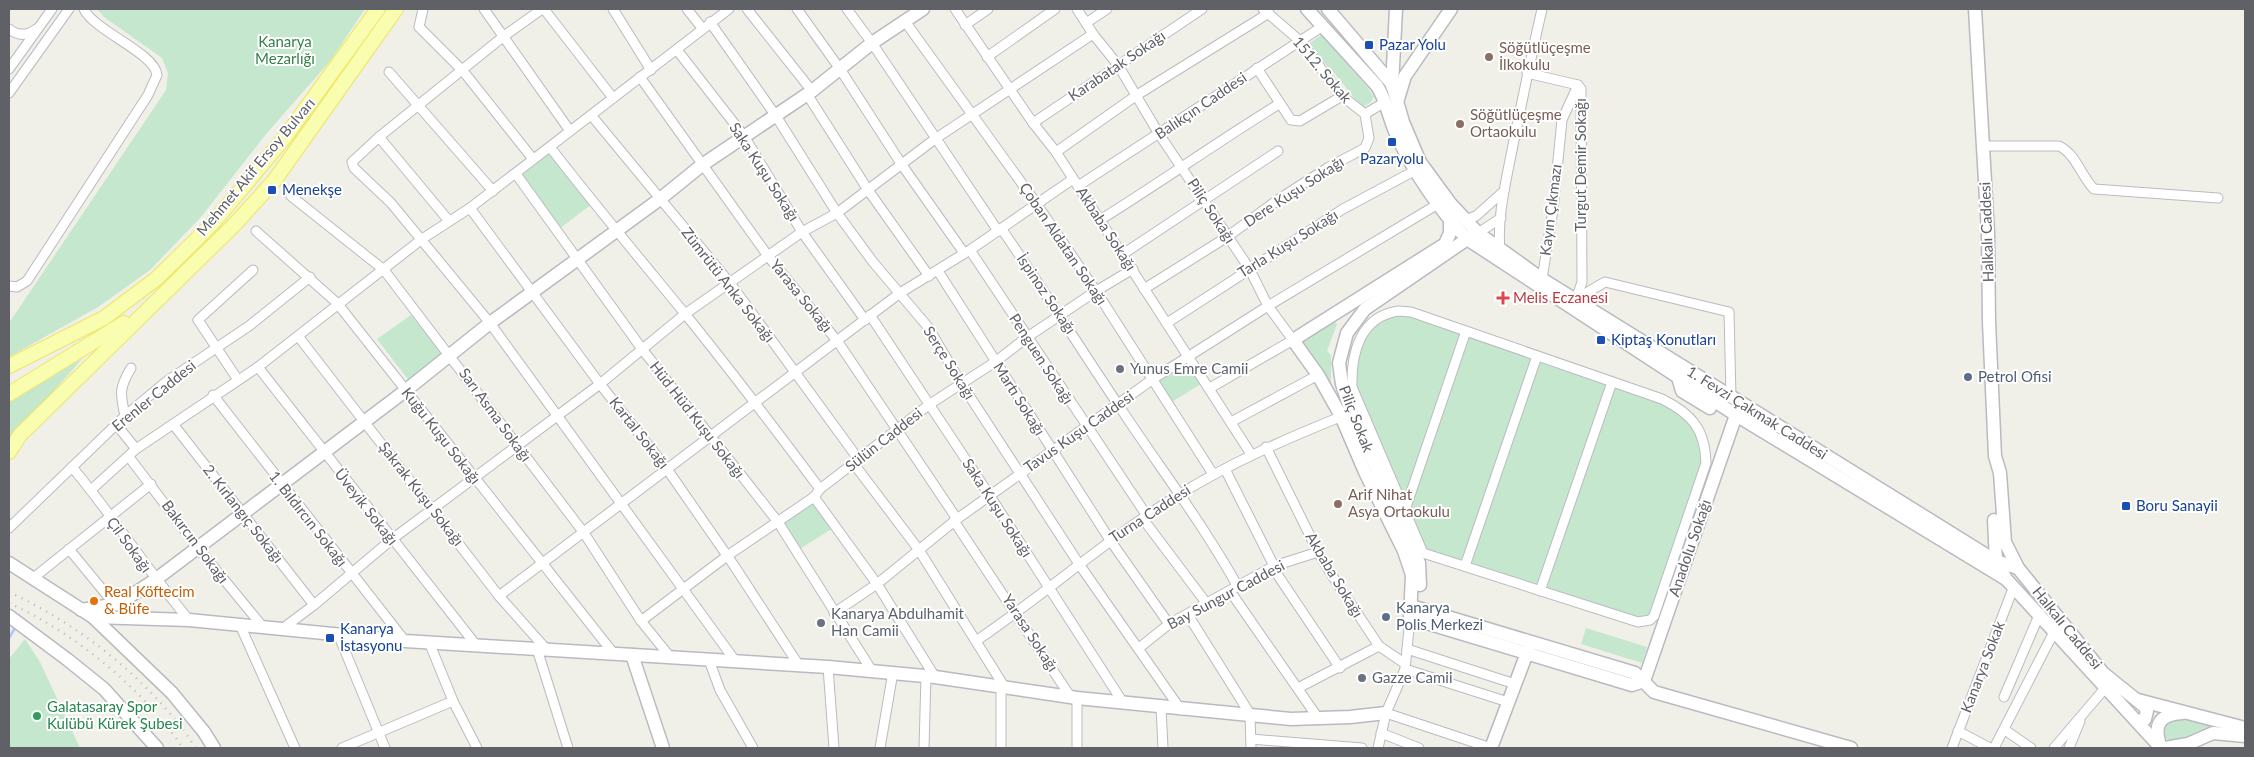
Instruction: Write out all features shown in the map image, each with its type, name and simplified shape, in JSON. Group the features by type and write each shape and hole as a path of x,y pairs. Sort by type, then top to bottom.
{"main road":[{"name":"Mehmet Akif Ersoy Bulvarı","path":"38,350 104,318 156,279 212,224 284,137 378,9"},
{"name":"Mehmet Akif Ersoy Bulvarı","path":"144,311 234,225 274,181 396,9"},
{"path":"9,394 144,311"},
{"path":"9,452 20,435 144,311"},
{"path":"9,366 38,350"},
{"path":"9,373 38,350"}],"street":[{"path":"9,69 52,9"},
{"path":"423,9 419,27 463,71 534,159"},
{"path":"484,9 570,131"},
{"path":"613,98 543,9 504,36 420,106 379,137 352,162 354,168 391,203 422,238 490,323 622,502 682,589 736,662"},
{"path":"613,9 651,70"},
{"path":"687,9 702,28"},
{"path":"91,490 136,449 258,367 337,304 384,270 422,238 470,208 516,174 677,50 702,28 729,9"},
{"path":"747,9 809,92 868,190 929,276"},
{"name":"Penguen Sokağı","path":"797,9 840,69 902,165 967,252 1026,338 1145,518 1207,604"},
{"name":"İspinoz Sokağı","path":"847,9 872,43 935,140 998,231 1004,231 1220,554 1234,589 1318,718"},
{"name":"Akbaba Sokağı","path":"955,9 1010,91 1056,152 1251,454"},
{"path":"965,25 988,9"},
{"path":"987,57 1056,9"},
{"name":"Piliç Sokağı","path":"1077,9 1093,34 1118,65 1159,134 1249,268 1268,306 1346,414"},
{"path":"1086,23 1107,9"},
{"name":"Karabatak Sokağı","path":"1033,123 1202,9"},
{"path":"1307,9 1377,86 1389,118 1414,170 1450,220 1495,253 1678,377 1720,404 1740,410 2010,582"},
{"path":"1328,9 1392,84 1398,99 1403,122 1420,162 1465,220 1472,236"},
{"path":"1389,118 1396,9"},
{"path":"1398,99 1405,76 1451,9"},
{"path":"1495,253 1504,191 1527,73 1542,9"},
{"name":"Halkalı Caddesi","path":"1975,9 1984,146 1995,456 2000,473 2005,542 2018,568 2104,673 2138,700"},
{"path":"9,93 66,10 85,10 150,62 157,75 148,95 27,281 17,287 9,286"},
{"path":"1056,152 1266,11"},
{"name":"1512. Sokak","path":"1266,11 1300,41 1342,96 1365,114 1384,102"},
{"path":"107,631 105,627 106,621 114,611 365,421 490,323 660,199 702,166 809,92 912,13"},
{"name":"Çoban Aldatan Sokağı","path":"912,13 972,117 1036,203 1096,290 1213,474"},
{"name":"Serçe Sokağı","path":"710,22 776,116 837,213 873,262 928,326 961,383 1079,564 1139,648 1180,710"},
{"path":"9,29 25,35 42,24"},
{"name":"Balıkçın Caddesi","path":"499,596 584,534 622,502 756,404 795,372 838,342 900,293 967,252 1036,203 1159,134 1323,26"},
{"path":"282,629 314,605 391,540 600,384 685,314 802,232 837,213 935,140 972,117 1093,34"},
{"path":"1370,58 1378,61 1384,60 1390,56 1393,49"},
{"name":"Saka Kuşu Sokağı","path":"677,50 744,136 802,232 930,404 1122,702"},
{"path":"1257,68 1291,120 1300,121 1342,96"},
{"path":"389,72 494,190"},
{"path":"1377,86 1382,72"},
{"name":"Turgut Demir Sokağı","path":"1527,73 1578,84 1581,89 1582,282 1576,299"},
{"path":"1377,86 1392,84 1405,76"},
{"name":"Yarasa Sokağı","path":"640,77 768,256 838,342 897,428 955,520 1074,697"},
{"name":"Kayın Çıkmazı","path":"1542,279 1553,210 1562,120 1578,84"},
{"path":"1100,220 1182,169 1229,135 1279,104"},
{"name":"Dere Kuşu Sokağı","path":"1144,288 1227,237 1279,199 1329,167 1365,148 1369,138 1365,114"},
{"name":"Zümrütü Anka Sokağı","path":"591,115 730,283 795,372 919,550 1003,688"},
{"path":"379,137 450,221"},
{"path":"1984,146 2060,146 2068,150 2085,180 2094,189 2218,198"},
{"path":"550,148 615,232 685,314 820,489"},
{"path":"1123,254 1278,151"},
{"name":"Tarla Kuşu Sokağı","path":"1166,323 1249,268 1343,210 1414,170"},
{"name":"Hüd Hüd Kuşu Sokağı","path":"516,174 642,349 778,522 872,671"},
{"path":"1465,220 1476,216 1504,191"},
{"name":"Sarı Asma Sokağı","path":"292,196 384,270 450,354 584,534 641,621 671,658"},
{"name":"Tavus Kuşu Caddesi","path":"834,612 877,584 955,520 1153,379 1268,306 1438,204"},
{"name":"Kartal Sokağı","path":"470,208 534,291 600,384 667,469 798,664"},
{"path":"1472,236 1501,218"},
{"path":"1210,388 1406,274 1445,244 1450,234 1450,220"},
{"name":"Kuğu Kuşu Sokağı","path":"256,231 310,277 337,304 614,654"},
{"name":"Piliç Sokak","path":"1413,616 1420,595 1419,563 1346,414 1340,363 1348,333 1365,309 1406,274 1445,254 1472,236"},
{"path":"1445,254 1467,251 1495,253"},
{"name":"1. Fevzi Çakmak Caddesi","path":"1495,253 1576,299 1726,394 1740,410 1996,561 2018,568"},
{"name":"Sülün Caddesi","path":"641,621 726,556 814,497 820,489 930,404 995,362 1026,338 1061,316 1096,290 1133,269"},
{"path":"238,380 198,320 253,270"},
{"name":"Martı Sokağı","path":"938,271 1110,540 1169,624"},
{"name":"Erenler Caddesi","path":"9,528 125,416 167,381 249,326 310,277"},
{"path":"1576,299 1604,282 1729,312 1726,394 1720,404"},
{"path":"1411,312 1466,331 1662,399 1685,413 1701,432 1706,448 1706,463 1654,616 1650,620 1638,622 1423,553 1352,387 1351,372 1357,348 1373,320 1385,313 1411,312"},
{"path":"1405,510 1466,331"},
{"name":"Şakrak Kuşu Sokağı","path":"298,336 542,650"},
{"path":"1344,344 1357,348"},
{"path":"1465,566 1537,356"},
{"name":"Üveyik Sokağı","path":"258,367 391,540 476,645"},
{"path":"125,416 121,396 122,384 131,368"},
{"path":"1231,422 1318,375"},
{"path":"1540,591 1612,382"},
{"name":"1. Bıldırcın Sokağı","path":"213,396 405,641"},
{"name":"Anadolu Sokağı","path":"1644,681 1740,410"},
{"name":"Turna Caddesi","path":"976,641 1017,613 1110,540 1179,494 1251,454 1346,414"},
{"path":"116,424 136,449"},
{"name":"2. Kırlangıç Sokağı","path":"173,424 314,605"},
{"name":"Akbaba Sokağı","path":"1266,447 1318,552 1378,646 1404,666 1508,702"},
{"name":"Halkalı Caddesi","path":"1995,456 1991,472 1996,561 2010,582 2163,748"},
{"name":"Bakırcın Sokağı","path":"129,457 198,548 263,627"},
{"name":"Çil Sokağı","path":"72,467 91,490 155,580 190,620"},
{"path":"1225,469 1273,567 1340,668"},
{"path":"32,579 151,484"},
{"path":"814,497 877,584 931,677 924,748"},
{"path":"1984,553 1992,552 1995,540"},
{"path":"69,549 114,611"},
{"name":"Bay Sungur Caddesi","path":"1139,648 1169,624 1273,567 1318,552"},
{"path":"9,563 93,617 172,693 204,732 214,748"},
{"name":"Kanarya Sokak","path":"1952,748 2010,582"},
{"path":"81,610 114,611 405,641 736,662 798,664 893,672 1180,710 1250,714 1291,719 1386,713 1491,748 1529,648"},
{"path":"93,617 114,611"},
{"path":"2004,697 2040,613"},
{"path":"1188,615 1250,714 1251,744 1362,748"},
{"path":"9,616 104,689 158,748"},
{"path":"1378,748 1386,713 1404,666 1413,616 1529,648 1632,685 1644,681 1654,692 1852,748"},
{"path":"240,625 295,748"},
{"path":"1994,748 2005,730 2055,630"},
{"path":"338,634 385,748"},
{"path":"429,642 453,701 476,748"},
{"path":"1298,688 1340,668 1378,646"},
{"path":"1407,649 1515,684"},
{"path":"542,650 568,748"},
{"path":"632,655 663,748"},
{"path":"709,660 720,690 753,748"},
{"path":"828,667 834,748"},
{"path":"880,748 893,672"},
{"path":"2054,748 2106,687"},
{"path":"1001,748 1003,688"},
{"path":"1074,697 1076,748"},
{"path":"2138,700 2245,728"},
{"path":"2137,721 2145,718 2147,714 2144,706 2138,700"},
{"path":"342,748 379,734 453,701"},
{"path":"1161,707 1163,748"},
{"path":"2069,748 2084,712"},
{"path":"2185,712 2167,715 2161,720 2157,731 2163,748 2188,744 2213,733 2245,736"},
{"path":"2005,730 2031,748"},
{"path":"1958,731 1990,748"},
{"path":"1381,733 1419,748"}],"green space":[{"name":"Kanarya Mezarlığı","path":"97,9 365,9 331,60 267,133 201,217 150,270 98,307 9,357 9,323 166,90 168,73 162,58 104,17"},
{"path":"1321,35 1374,97 1371,102 1362,108 1336,75 1307,45"},
{"path":"550,150 592,204 559,229 518,174"},
{"path":"411,315 444,354 410,382 377,339"},
{"path":"1398,315 1410,316 1462,334 1405,500 1356,386 1358,358 1367,335 1376,323 1387,317"},
{"path":"1332,319 1337,324 1327,351 1331,355 1331,386 1299,341"},
{"path":"1468,336 1534,359 1464,562 1427,550 1409,508"},
{"path":"83,358 9,441 9,402"},
{"path":"1538,361 1608,385 1539,586 1469,563"},
{"path":"1186,365 1201,384 1170,403 1157,383"},
{"path":"1613,387 1659,403 1684,419 1693,430 1699,445 1702,463 1650,614 1639,618 1544,587"},
{"path":"815,500 833,528 798,550 781,522"},
{"path":"1586,628 1647,647 1642,663 1581,644"},
{"name":"Galatasaray Spor Kulübü Kürek Şubesi","path":"25,639 40,662 80,748 9,748 9,659"},
{"path":"2181,718 2222,727 2194,737 2170,742 2164,735 2163,728 2167,723"}],"waterway":[{"path":"9,638 15,628"}],"railway":[{"path":"9,592 63,621 113,658 158,700 196,748"},
{"path":"9,603 59,630 105,664 148,704 183,748"}],"place":[{"name":"Pazar Yolu","path":"1369,45"},
{"name":"Söğütlüçeşme İlkokulu","path":"1489,57"},
{"name":"Söğütlüçeşme Ortaokulu","path":"1460,124"},
{"name":"Pazaryolu","path":"1392,142"},
{"name":"Menekşe","path":"272,190"},
{"name":"Melis Eczanesi","path":"1503,298"},
{"name":"Kiptaş Konutları","path":"1601,340"},
{"name":"Yunus Emre Camii","path":"1120,369"},
{"name":"Petrol Ofisi","path":"1968,377"},
{"name":"Arif Nihat Asya Ortaokulu","path":"1338,504"},
{"name":"Boru Sanayii","path":"2126,506"},
{"name":"Real Köftecim & Büfe","path":"94,601"},
{"name":"Kanarya Polis Merkezi","path":"1386,617"},
{"name":"Kanarya Abdulhamit Han Camii","path":"821,623"},
{"name":"Kanarya İstasyonu","path":"330,638"},
{"name":"Gazze Camii","path":"1362,678"},
{"name":"Galatasaray Spor Kulübü Kürek Şubesi","path":"37,716"}]}
